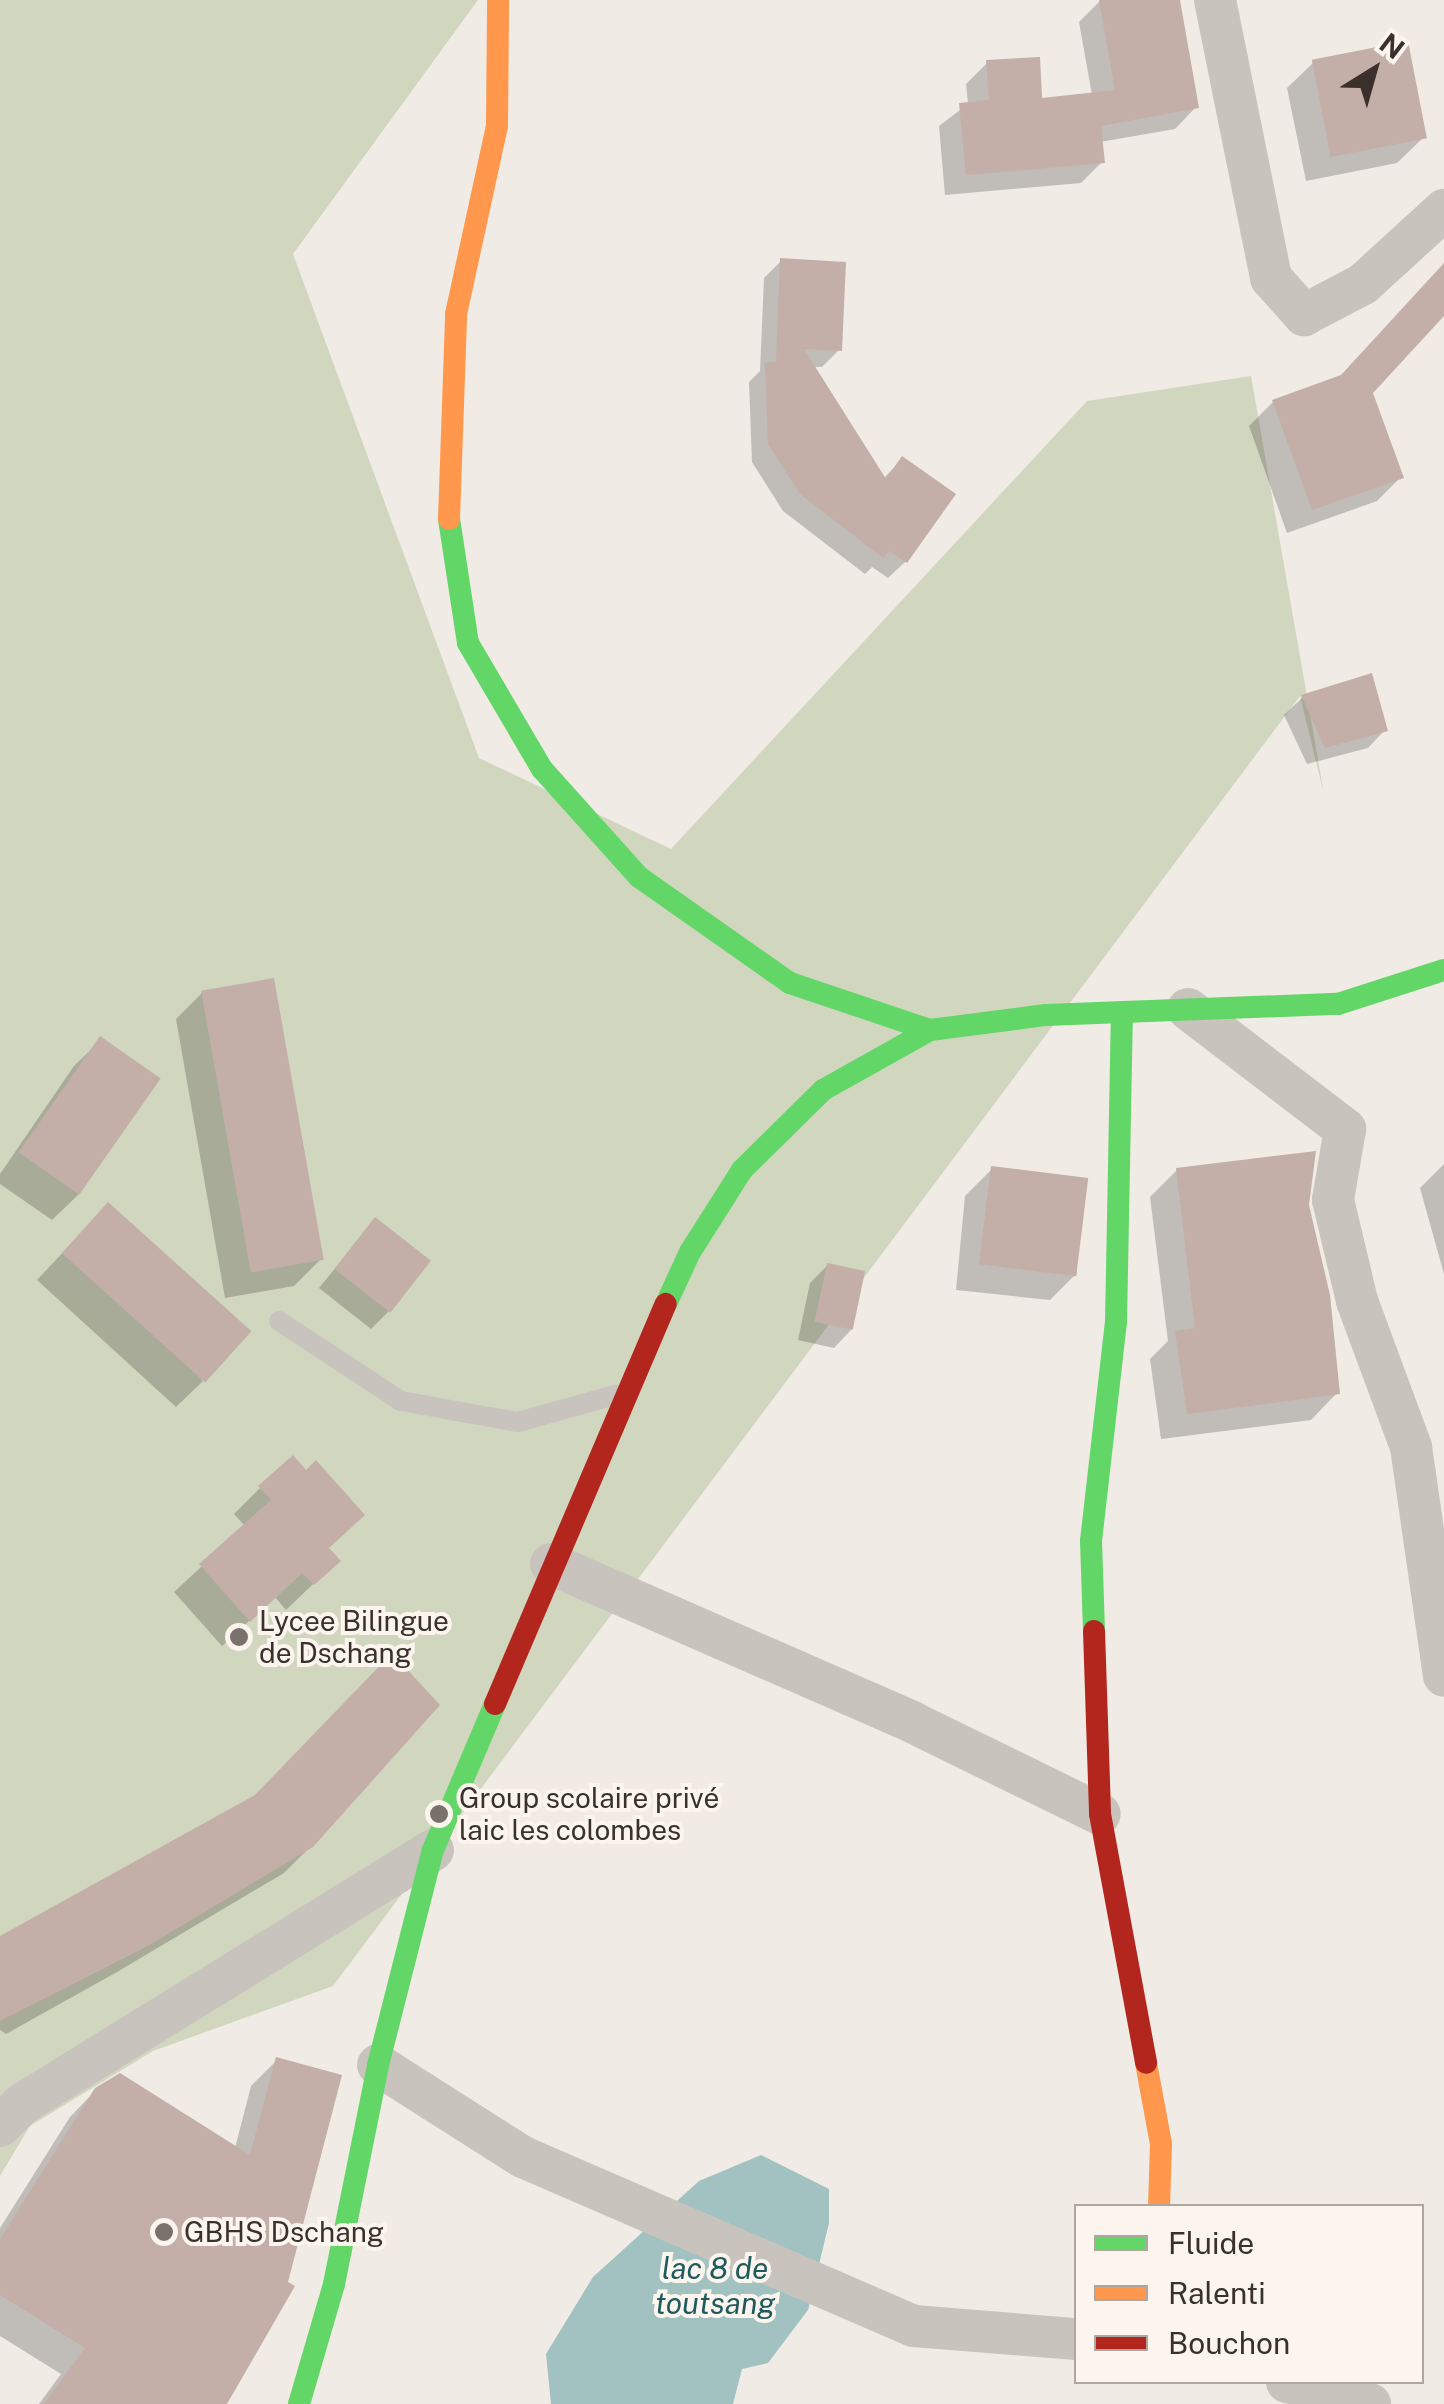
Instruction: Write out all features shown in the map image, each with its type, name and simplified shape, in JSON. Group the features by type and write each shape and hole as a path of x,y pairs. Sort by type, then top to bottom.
{"street":[{"path":"498,0 497,126 456,314 445,496 468,643 542,770 639,876 790,983 930,1030"},
{"path":"1216,0 1271,278 1304,316 1363,284 1444,210"},
{"path":"299,2404 334,2284 378,2065 433,1850 551,1564 690,1252 742,1170 823,1090 930,1030 1046,1016 1122,1017 1188,1009 1338,1004 1444,970"},
{"path":"1188,1009 1345,1129 1333,1200 1357,1301 1411,1447 1444,1676"},
{"path":"1122,1017 1116,1322 1091,1541 1100,1814 1161,2144 1160,2204"},
{"path":"551,1564 912,1722 1100,1814"},
{"path":"8,2116 433,1850"},
{"path":"378,2065 523,2157 914,2326 1074,2339"},
{"path":"274,2404 334,2284"},
{"path":"1295,2384 1370,2404"}],"lane":[{"path":"278,1321 400,1401 518,1422 627,1392"}],"green space":[{"path":"0,0 478,0 293,254 479,758 671,849 1087,401 1251,376 1324,794 1300,696 333,1986 153,2051 30,2126 0,2176"}],"water":[{"name":"lac 8 de toutsang","path":"761,2155 829,2189 829,2223 808,2310 768,2363 742,2369 733,2404 551,2404 546,2354 593,2277 699,2181"}],"building":[{"path":"1099,0 1180,0 1199,108 1101,126 1105,163 966,175 959,103 989,100 986,60 1040,57 1042,98 1115,90"},
{"path":"1408,41 1427,138 1331,157 1312,60"},
{"path":"780,258 846,262 842,351 804,349 886,479 902,456 956,494 907,563 889,551 883,558 800,494 768,444 765,363 776,362"},
{"path":"1444,263 1444,316 1373,393 1404,478 1312,510 1272,400 1341,375"},
{"path":"1372,673 1388,731 1325,748 1301,695"},
{"path":"274,978 324,1260 251,1273 201,991"},
{"path":"100,1036 161,1078 79,1195 19,1152"},
{"path":"1316,1151 1309,1205 1330,1295 1340,1394 1187,1414 1175,1331 1195,1328 1176,1168"},
{"path":"991,1166 1088,1178 1076,1276 979,1264"},
{"path":"108,1202 251,1331 205,1382 62,1253"},
{"path":"375,1217 431,1261 390,1313 334,1269"},
{"path":"827,1263 865,1271 853,1330 815,1322"},
{"path":"293,1455 306,1470 316,1460 365,1515 329,1548 341,1561 314,1585 302,1573 250,1622 199,1564 271,1500 258,1486"},
{"path":"392,1653 440,1705 313,1847 146,1947 0,2021 0,1936 255,1795"},
{"name":"GBHS Dschang","path":"276,2057 342,2075 288,2282 295,2286 227,2404 44,2404 85,2348 0,2295 0,2239 95,2088 120,2073 250,2155"}],"traffic: fast":[{"path":"449,519 468,643 542,769 639,877 790,983 930,1030"},
{"path":"666,1304 690,1252 742,1170 823,1090 930,1030 1046,1015 1338,1004 1444,970"},
{"path":"1094,1631 1091,1541 1116,1322 1122,1017"},
{"path":"299,2404 334,2284 378,2065 433,1850 495,1704"}],"traffic: slow":[{"path":"449,519 456,314 497,126 498,0"},
{"path":"1146,2063 1161,2144 1159,2204"}],"traffic: jam":[{"path":"495,1704 666,1304"},
{"path":"1094,1631 1100,1814 1146,2063"}],"place":[{"name":"Lycee Bilingue de Dschang","path":"239,1637"},
{"name":"Group scolaire privé laic les colombes","path":"439,1814"},
{"name":"GBHS Dschang","path":"164,2232"}]}
